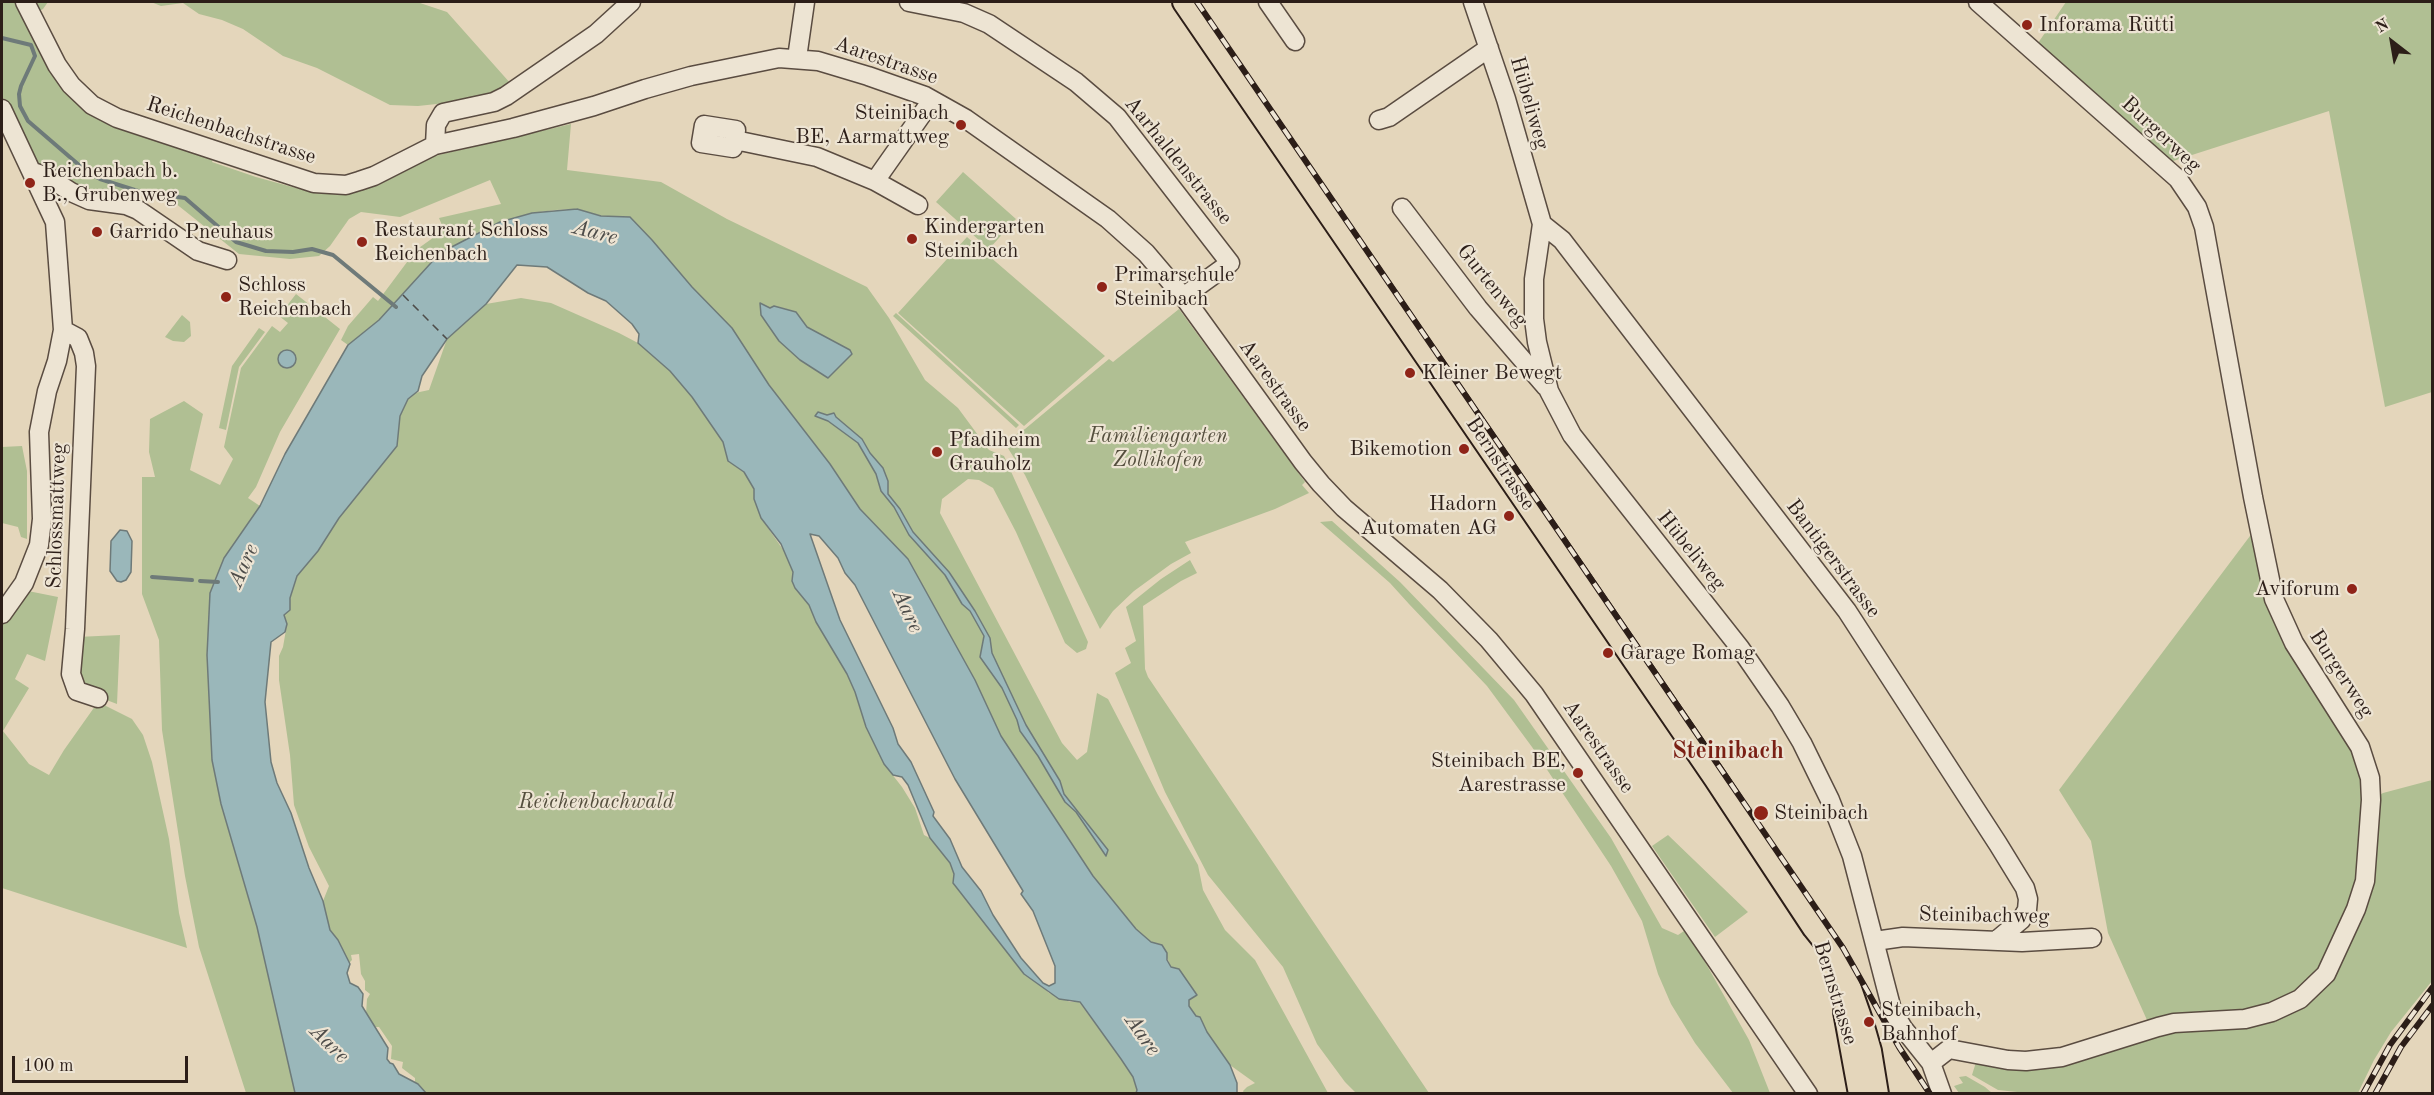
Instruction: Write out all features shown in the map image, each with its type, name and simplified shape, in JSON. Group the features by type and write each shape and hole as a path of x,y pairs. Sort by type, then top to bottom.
{"main road":[{"name":"Bernstrasse","path":"1184,2 1675,720 1814,928 1834,953 1853,996 1870,1051 1877,1094"},
{"name":"Bernstrasse","path":"1814,928 1845,1012 1860,1094"}],"street":[{"name":"Reichenbachstrasse","path":"25,2 67,80 92,105 117,118 314,183 330,185 346,184 374,176 435,145"},
{"path":"435,145 436,125 443,113 484,105 506,96 596,34 631,2"},
{"path":"797,58 805,2"},
{"name":"Aarhaldenstrasse","path":"909,2 964,13 989,24 1092,94 1129,131 1230,263 1183,297"},
{"path":"1269,2 1295,40"},
{"name":"Hübeliweg","path":"1473,2 1542,224 1534,279 1534,319 1549,391 1572,435 1740,648 1784,712 1817,773 1852,856 1892,1010 1903,1028 1931,1063 1942,1094"},
{"name":"Burgerweg","path":"1931,1063 1949,1050 2008,1060 2026,1061 2062,1057 2174,1023 2245,1019 2272,1012 2300,999 2326,974 2356,909 2365,881 2371,800 2370,778 2360,747 2294,643 2274,599 2204,227 2197,207 2186,188 2174,174 1978,2"},
{"name":"Hübeliweg","path":"1379,120 1389,117 1489,48"},
{"name":"Aarestrasse","path":"435,145 513,128 691,76 763,60 797,58 818,61 868,76 932,100 968,121 1124,232 1154,261 1321,484 1344,508 1414,566 1467,616 1534,694 1808,1094"},
{"path":"874,181 932,100"},
{"path":"2,109 55,222 63,330 39,432 42,519 39,545 24,583 2,614"},
{"path":"735,140 817,157 874,181 918,205"},
{"path":"33,172 48,177 81,197 93,201 126,205 138,210 198,251 227,260"},
{"name":"Gurtenweg","path":"1402,207 1478,308 1549,391"},
{"name":"Bantigerstrasse","path":"1542,224 1562,240 1847,611 1998,844 2025,888 2028,898 2027,910 2021,920 1997,940"},
{"name":"Schlossmattweg","path":"63,330 78,338 86,366 75,630 71,674 77,691 98,698"},
{"name":"Steinibachweg","path":"1875,941 1903,937 2022,942 2092,938"}],"green space":[{"path":"2,2 48,2 43,9 28,17 66,90 213,157 212,162 314,193 346,195 379,185 430,157 571,124 567,170 661,182 727,219 867,287 889,318 925,380 958,408 989,450 1004,456 1088,642 1086,649 1077,653 1065,643 1016,532 993,488 979,480 968,479 942,499 940,513 1062,743 1077,760 1087,752 1097,693 1108,699 1158,795 1198,865 1203,890 1225,930 1255,960 1328,1093 1244,1093 1247,1087 1255,1083 1230,1065 1207,1032 1200,1017 1196,1016 1189,1006 1189,1000 1197,994 1171,967 1162,946 1151,942 1136,929 1093,876 1001,736 975,680 908,559 860,509 830,464 692,287 630,217 601,216 577,209 532,213 500,222 468,237 379,320 348,345 341,340 348,326 373,297 378,301 416,250 444,230 439,218 501,204 490,180 400,217 361,212 349,219 330,246 319,256 290,259 239,254 165,195 140,193 126,198 73,189 38,165 2,96","holes":["761,304 770,308 783,308 796,312 807,327 850,350 852,354 828,378 800,360 779,341 761,315"]},
{"path":"151,2 417,2 447,12 511,84 483,99 418,106 390,105 317,68 283,56 243,29 199,14 183,3 161,6"},
{"path":"2066,2 2432,2 2432,392 2385,407 2329,111 2167,163 2036,46"},
{"path":"963,172 1016,219 989,249 936,202"},
{"path":"967,237 1105,356 1024,426 898,313"},
{"path":"296,294 340,329 280,432 256,487 248,498 260,506 224,558 210,593 207,654 212,760 221,804 257,927 295,1093 246,1093 199,947 185,876 162,730 159,640 142,594 142,477 155,477 149,452 150,419 184,401 203,414 190,470 220,485 233,459 224,447 241,368 272,326 280,332 288,323 279,316"},
{"name":"Reichenbachwald","path":"521,298 551,303 638,343 670,371 692,397 723,442 728,461 744,472 754,489 754,499 761,518 784,551 793,572 792,581 795,588 809,605 816,622 847,674 866,727 884,764 915,808 924,835 930,838 950,863 954,874 1024,974 1049,993 1070,1002 1079,1002 1133,1077 1136,1093 426,1093 415,1082 415,1078 402,1068 403,1062 391,1059 392,1046 379,1027 375,1027 366,1014 367,999 370,994 365,990 359,954 351,955 352,960 349,963 338,940 330,930 323,901 329,886 309,847 294,805 290,755 279,680 279,656 287,624 284,615 290,609 290,598 297,576 318,551 339,518 397,446 400,416 408,399 415,393 429,390 447,339 486,304"},
{"name":"Familiengarten Zollikofen","path":"1179,309 1305,482 1302,485 1309,493 1275,509 1185,542 1191,553 1171,564 1134,591 1113,611 1100,629 1025,475 1004,442 1025,429 1109,359 1113,362"},
{"path":"896,313 1019,425 1016,428 893,316"},
{"path":"182,315 190,322 191,336 184,342 173,341 165,337"},
{"path":"259,328 265,332 239,367 226,430 219,428 232,366"},
{"path":"22,446 27,471 27,539 21,537 18,527 2,523 2,447"},
{"path":"1332,521 1400,582 1514,700 1611,838 1662,928 1678,935 1684,931 1700,953 1749,1040 1770,1093 1733,1093 1695,1043 1671,1004 1658,974 1642,921 1611,866 1532,747 1487,686 1390,583 1320,522"},
{"path":"2256,528 2266,580 2348,731 2371,800 2383,793 2432,780 2432,981 2391,1032 2358,1093 2027,1093 1998,1090 1972,1075 1977,1059 2008,1064 2154,1034 2300,999 2151,1029 2108,933 2091,841 2059,790"},
{"path":"1190,560 1197,573 1143,606 1145,669 1148,677 1429,1093 1356,1093 1345,1082 1317,1044 1283,967 1208,875 1165,792 1115,673 1131,663 1125,648 1136,641 1126,607 1161,579"},
{"path":"28,591 58,597 45,661 27,654 15,679 29,688 3,731 29,764 49,775 98,702 132,719 143,735 152,762 169,839 179,913 187,948 2,888 2,623"},
{"path":"120,635 117,704 83,691 74,674 77,637"},
{"path":"1668,835 1748,912 1715,937 1652,846"},
{"path":"1966,1076 1992,1093 1959,1093 1954,1086 1963,1083 1959,1077"}],"water":[{"name":"Aare","path":"577,209 601,216 630,217 732,328 769,385 830,464 860,509 908,559 975,680 1001,736 1093,876 1136,929 1151,942 1162,945 1171,967 1179,969 1197,995 1189,1000 1189,1006 1196,1016 1200,1017 1207,1032 1230,1065 1237,1083 1237,1093 1136,1093 1133,1077 1080,1002 1059,999 1024,974 953,883 954,874 950,863 930,838 908,785 902,777 893,775 884,764 866,727 847,674 816,622 809,605 795,588 792,581 793,572 781,544 761,518 754,499 754,489 744,472 728,461 723,442 692,397 670,371 638,343 639,334 632,324 606,301 588,293 547,267 517,265 486,304 447,339 422,376 418,391 408,399 400,416 397,446 339,518 318,551 297,576 290,598 290,610 284,615 287,624 285,632 271,642 265,702 271,762 277,783 291,813 309,868 323,901 330,930 338,940 350,964 347,973 350,983 358,987 363,994 362,1006 388,1048 387,1059 399,1074 418,1084 426,1093 295,1093 257,927 221,804 212,760 207,655 210,593 224,558 260,506 285,454 348,345 379,320 440,253 500,222 532,213","holes":["810,534 819,536 838,558 845,573 855,585 955,779 1023,891 1021,894 1033,911 1055,966 1055,983 1049,986 1043,983 1021,958 993,915 981,891 962,867 950,839 933,816 934,812 911,762 898,744 893,728 840,620"]},
{"path":"760,303 770,308 774,306 796,312 807,327 850,350 852,354 828,378 800,360 779,341 761,315"},
{"path":"287,350 293,353 296,359 293,365 287,368 281,365 278,359 281,353"},
{"path":"818,412 827,415 834,413 862,439 883,468 888,481 888,494 913,532 949,572 975,611 990,638 992,653 1026,725 1060,781 1064,794 1108,850 1106,856 1076,812 1065,802 1038,756 1020,731 1002,688 980,657 984,636 970,611 962,604 945,575 909,535 894,507 881,491 876,474 858,443 828,421 815,416"},
{"path":"120,530 127,531 132,541 131,572 126,580 121,582 117,581 110,571 111,541"}],"waterway":[{"path":"2,38 31,45 35,56 19,94 20,106 28,121 86,171 100,179 141,192 185,198 236,242 266,251 293,252 312,249 333,255 396,307"},
{"path":"152,577 192,580"},
{"name":"Aare","path":"200,581 218,582"}],"ferry route":[{"path":"403,295 447,339"}],"railway":[{"path":"1197,2 1843,948 1899,1047 1930,1094"},
{"path":"2363,1094 2390,1045 2432,988"},
{"path":"2375,1094 2401,1047 2432,1006"}],"place":[{"name":"Inforama Rütti","path":"2027,25"},
{"name":"Steinibach BE, Aarmattweg","path":"961,125"},
{"name":"Reichenbach b. B., Grubenweg","path":"30,183"},
{"name":"Garrido Pneuhaus","path":"97,232"},
{"name":"Kindergarten Steinibach","path":"912,239"},
{"name":"Restaurant Schloss Reichenbach","path":"362,242"},
{"name":"Primarschule Steinibach","path":"1102,287"},
{"name":"Schloss Reichenbach","path":"226,297"},
{"name":"Kleiner Bewegt","path":"1410,373"},
{"name":"Bikemotion","path":"1464,449"},
{"name":"Pfadiheim Grauholz","path":"937,452"},
{"name":"Hadorn Automaten AG","path":"1509,516"},
{"name":"Aviforum","path":"2352,589"},
{"name":"Garage Romag","path":"1608,653"},
{"name":"Steinibach BE, Aarestrasse","path":"1578,773"},
{"name":"Steinibach","path":"1761,813"},
{"name":"Steinibach, Bahnhof","path":"1869,1022"}],"district":[{"name":"Steinibach","path":"1728,752"}]}
